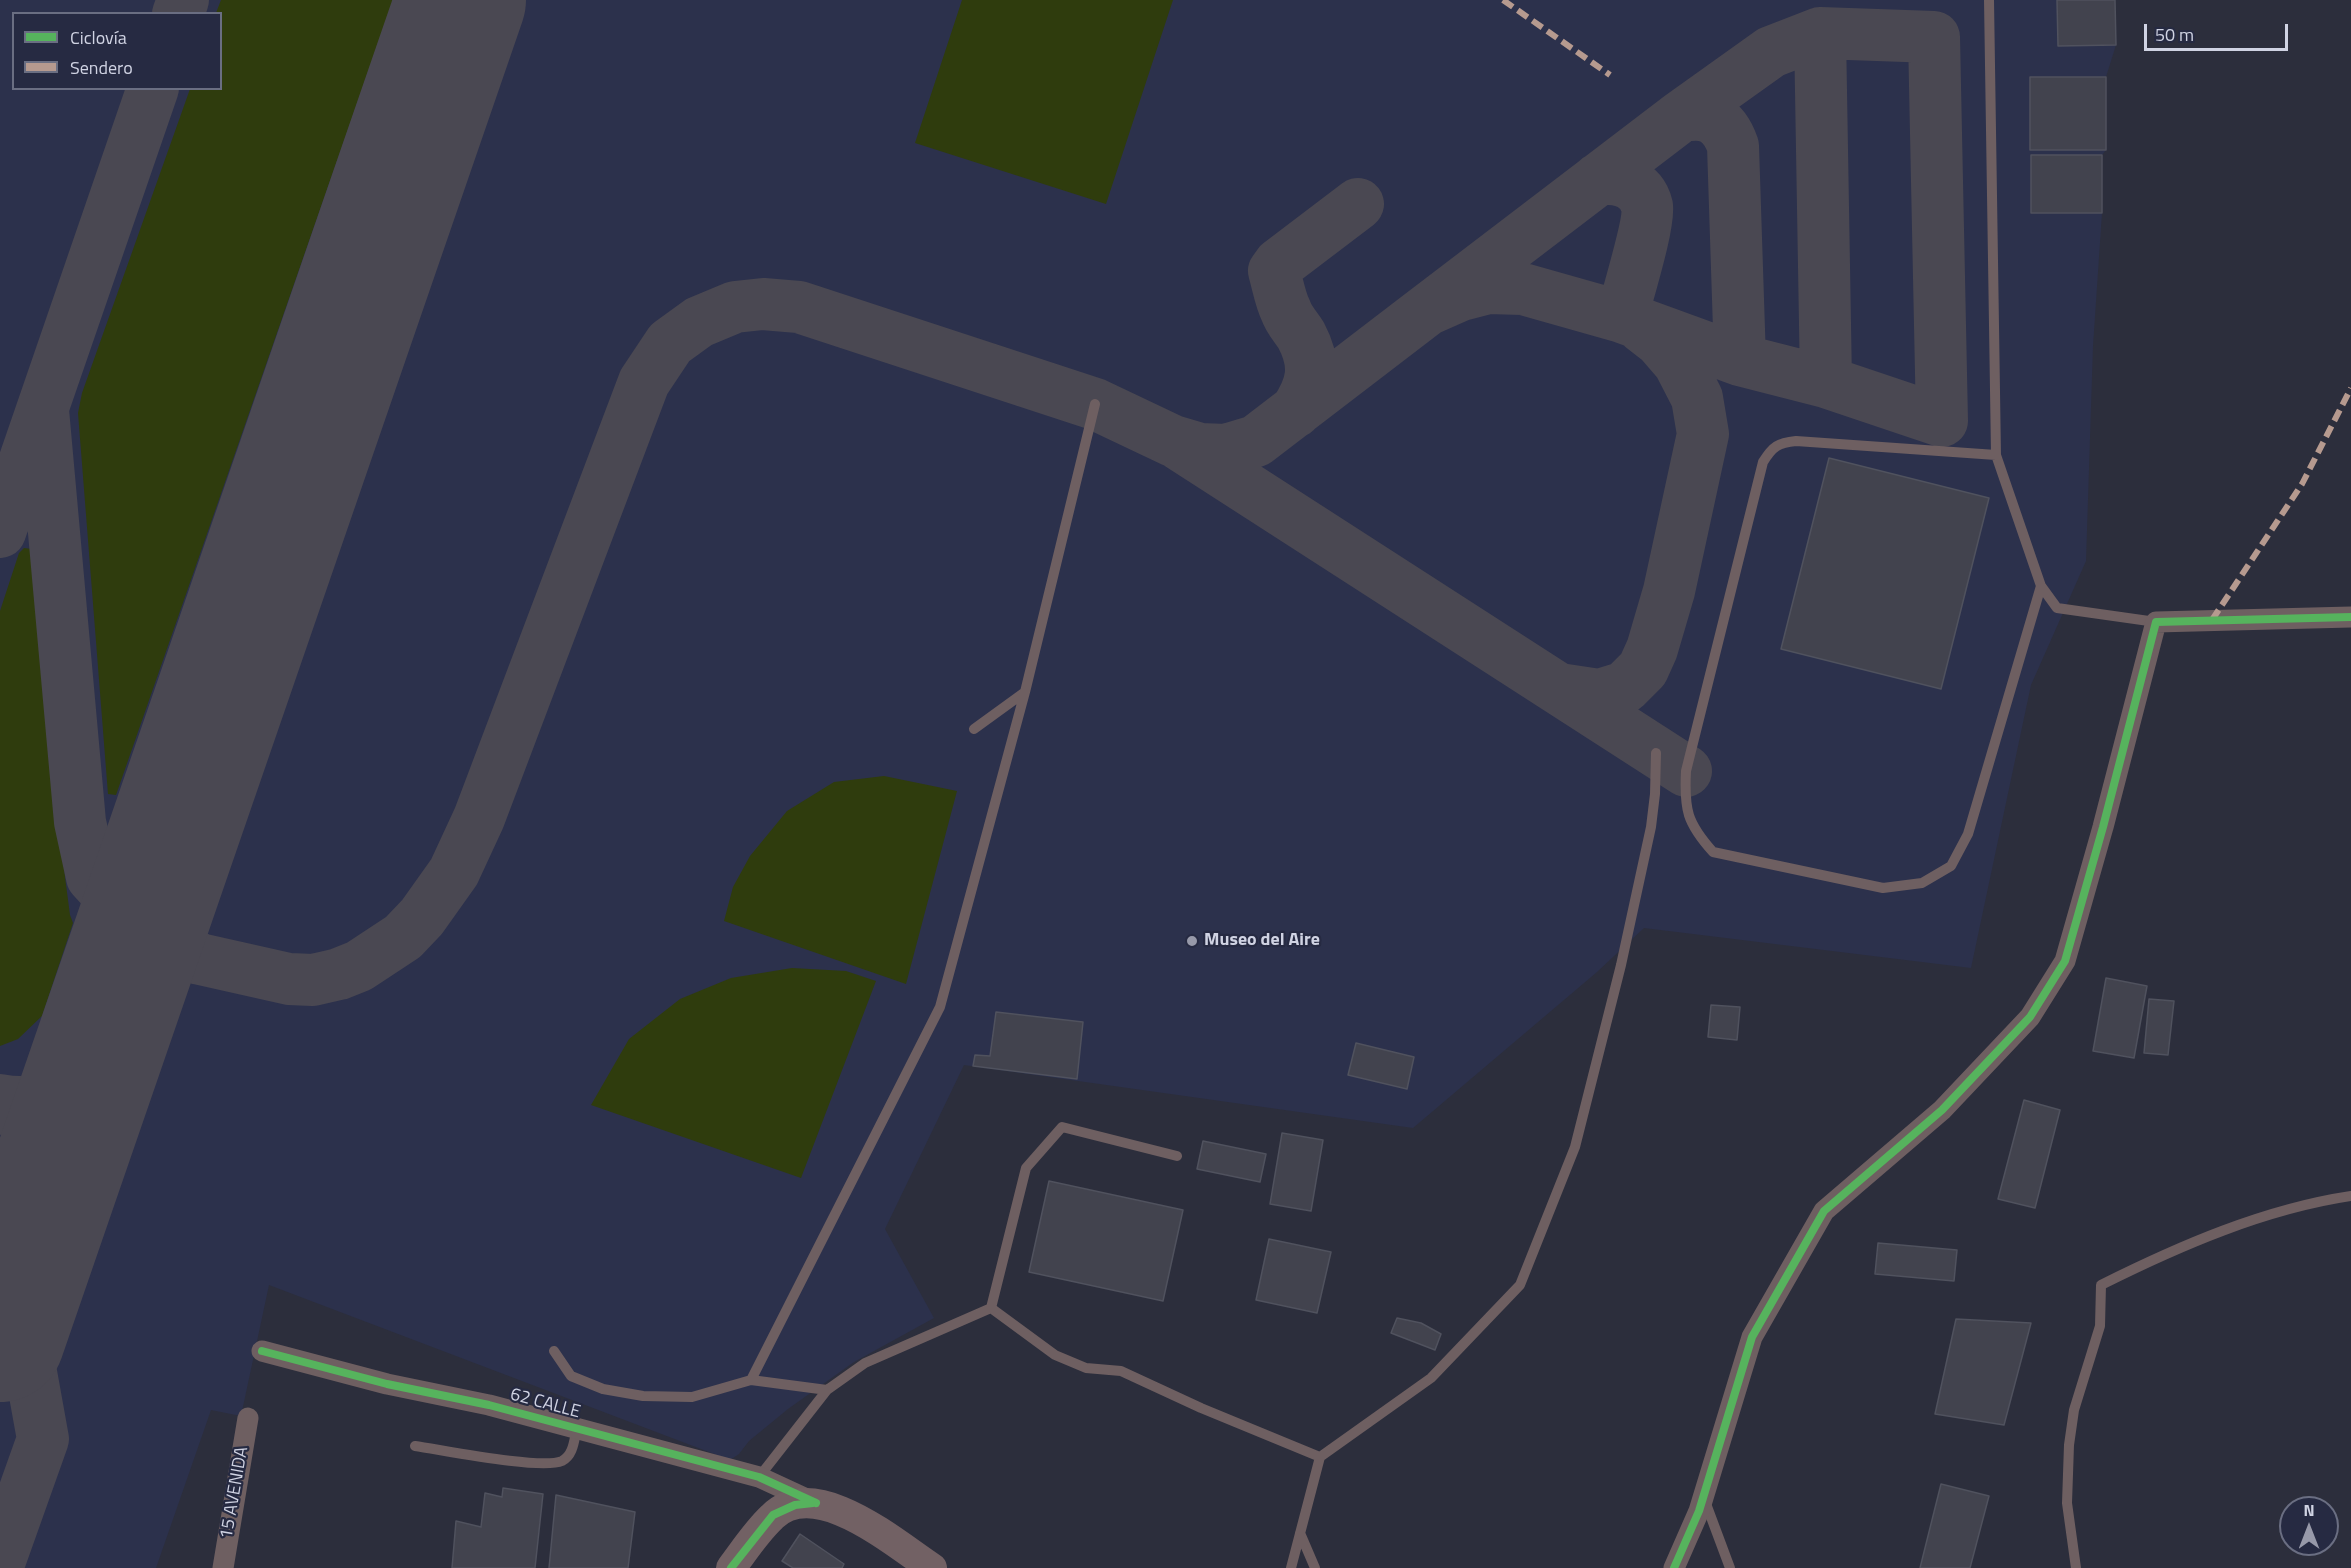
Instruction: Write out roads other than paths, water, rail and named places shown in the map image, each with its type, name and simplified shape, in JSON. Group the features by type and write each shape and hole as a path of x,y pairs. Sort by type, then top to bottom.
{"main road":[{"path":"731,1568 773,1515 795,1505 816,1503 849,1513 932,1568"}],"street":[{"path":"1674,1568 1703,1495 1752,1337 1824,1211 1942,1110 2030,1017 2065,961 2156,622 2351,617"},
{"name":"62 CALLE","path":"262,1351 387,1384 489,1405 759,1477 816,1503"},
{"name":"15 AVENIDA","path":"223,1568 248,1418"}],"lane":[{"path":"1989,0 1996,456 2041,586 2057,608 2156,622"},
{"path":"751,1380 940,1007 1025,692 1095,404"},
{"path":"1996,456 1796,441 1778,443 1771,448 1763,462 1686,771 1685,796 1688,815 1696,834 1713,852 1883,888 1922,883 1951,866 1968,834 2041,586"},
{"path":"974,729 1025,692"},
{"path":"1291,1568 1320,1457 1431,1377 1520,1285 1575,1147 1621,965 1651,827 1656,753"},
{"path":"991,1308 1026,1168 1062,1127 1177,1156"},
{"path":"2076,1568 2067,1503 2069,1445 2074,1410 2100,1326 2101,1285 2148,1261 2211,1235 2277,1214 2351,1196"},
{"path":"991,1308 1055,1355 1086,1368 1121,1371 1201,1408 1320,1457"},
{"path":"759,1477 827,1390 865,1363 991,1308"},
{"path":"554,1351 571,1376 603,1389 643,1396 692,1397 751,1380 827,1390"},
{"path":"415,1446 538,1464 562,1460 571,1453 577,1428"},
{"path":"1703,1495 1730,1568"},
{"path":"1300,1533 1316,1568"}],"place":[{"name":"Museo del Aire","path":"1192,941"}]}
